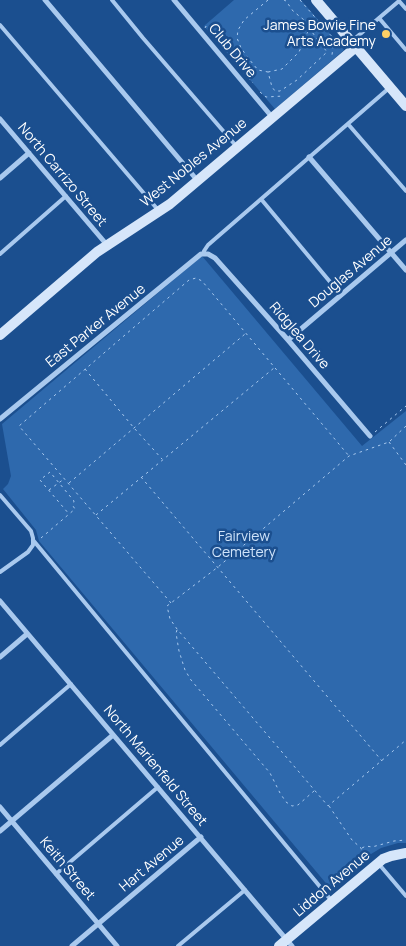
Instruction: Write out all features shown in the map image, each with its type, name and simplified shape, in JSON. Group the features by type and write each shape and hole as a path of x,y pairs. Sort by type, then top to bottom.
{"street":[{"path":"45,0 197,180"},
{"name":"Club Drive","path":"174,0 272,117"},
{"path":"316,0 406,106"},
{"name":"West Nobles Avenue","path":"0,335 97,252 170,204 354,44"},
{"name":"North Carrizo Street","path":"0,119 107,245"},
{"path":"0,178 29,153"},
{"path":"310,157 406,270"},
{"name":"Douglas Avenue","path":"288,340 406,240"},
{"name":"East Parker Avenue","path":"0,419 201,254 206,254"},
{"name":"Ridglea Drive","path":"206,254 215,258 370,436"},
{"name":"North Marienfeld Street","path":"0,601 201,837 286,944"},
{"path":"0,657 27,634"},
{"path":"0,831 113,735"},
{"name":"Keith Street","path":"0,807 117,946"},
{"name":"Hart Avenue","path":"72,946 201,837"},
{"name":"Liddon Avenue","path":"286,944 376,865 391,856 406,853"}],"lane":[{"path":"112,0 236,147"},
{"path":"354,44 379,18 399,1 406,9"},
{"path":"379,18 406,50"},
{"path":"0,25 159,211"},
{"path":"206,254 204,251 208,245 390,87"},
{"path":"348,124 406,191"},
{"path":"0,254 66,196"},
{"path":"261,200 341,295"},
{"path":"0,495 32,532 33,540 28,552 0,572"},
{"path":"33,540 332,902"},
{"path":"0,745 71,684"},
{"path":"56,874 158,787"},
{"path":"376,865 406,896"},
{"path":"178,946 245,890"}],"path":[{"path":"268,0 244,20 238,30 241,48 258,70 268,72 282,69 299,52 309,28"},
{"path":"268,72 272,88 275,91 280,91 297,80 327,52 308,24 284,0"},
{"path":"300,0 334,39 331,59"},
{"path":"200,31 206,26 233,59"},
{"path":"234,71 248,58"},
{"path":"236,63 254,85"},
{"path":"258,89 266,97 288,95"},
{"path":"277,96 278,91"},
{"path":"171,603 19,426 189,280 196,278 202,281 349,456"},
{"path":"69,484 246,333"},
{"path":"96,515 275,367"},
{"path":"85,369 163,460"},
{"path":"370,436 406,406"},
{"path":"376,865 368,862 361,848 352,840 315,790 177,629 170,618 168,606 218,567 349,456 389,442 406,426"},
{"path":"389,442 406,465"},
{"path":"41,538 75,509 73,506 74,501 50,472 40,480 69,514"},
{"path":"141,477 382,761"},
{"path":"49,490 65,479"},
{"path":"177,629 179,651 185,670 191,680 270,773 286,802 292,806 298,805 315,790"},
{"path":"328,806 406,740"},
{"path":"361,848 406,840"}],"green space":[{"path":"234,0 301,0 344,50 275,109 204,26"},
{"name":"Fairview Cemetery","path":"202,256 362,446 406,411 406,843 398,843 381,848 330,888 39,541 36,530 3,489 8,484 11,476 2,424"}],"place":[{"name":"James Bowie Fine Arts Academy","path":"386,34"}]}
